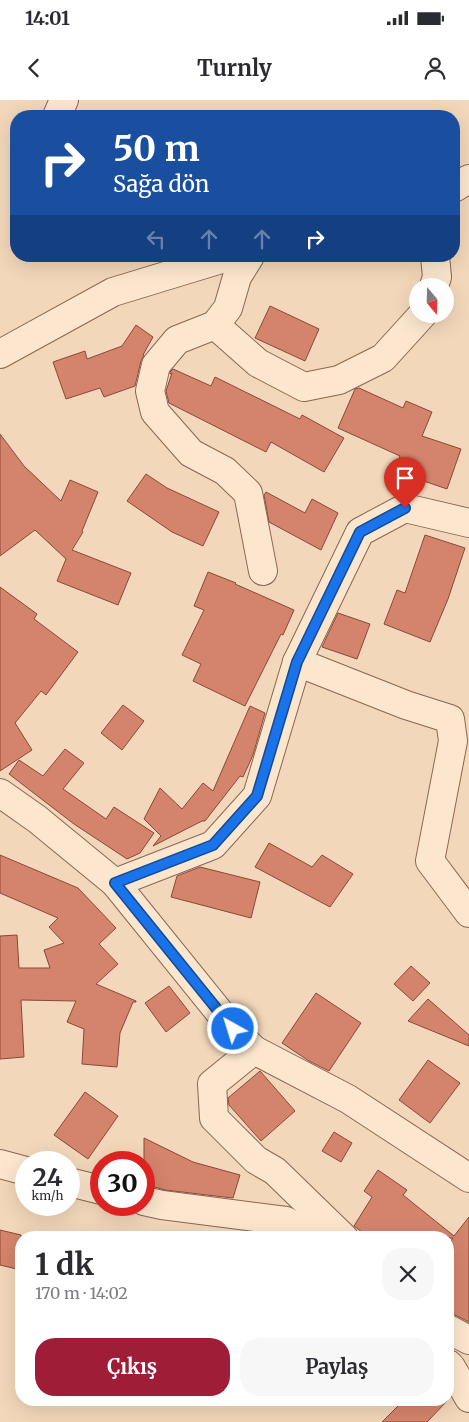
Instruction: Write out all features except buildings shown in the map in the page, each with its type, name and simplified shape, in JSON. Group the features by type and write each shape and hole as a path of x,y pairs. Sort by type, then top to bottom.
{"street":[{"path":"0,354 113,292 211,262"},
{"path":"246,262 237,277 228,308 215,325 177,340 156,365 150,391 155,412 191,453 224,470 248,493 263,571"},
{"path":"436,262 437,278"},
{"path":"215,325 258,363 304,387 339,380 384,358 416,323"},
{"path":"115,883 213,845 257,796 297,662 360,532 405,508 469,523"},
{"path":"297,662 406,705 450,719 453,741 430,861 469,912"},
{"path":"0,792 37,819 115,883 233,1029 254,1050 348,1099 469,1178"},
{"path":"254,1050 212,1084 214,1118 256,1160 275,1171 337,1231"},
{"path":"0,1164 15,1168"},
{"path":"155,1203 286,1221 303,1231"},
{"path":"454,1332 469,1340"},
{"path":"454,1372 469,1398"}],"route":[{"path":"233,1029 115,883 213,845 257,796 297,662 360,532 405,508"}]}
